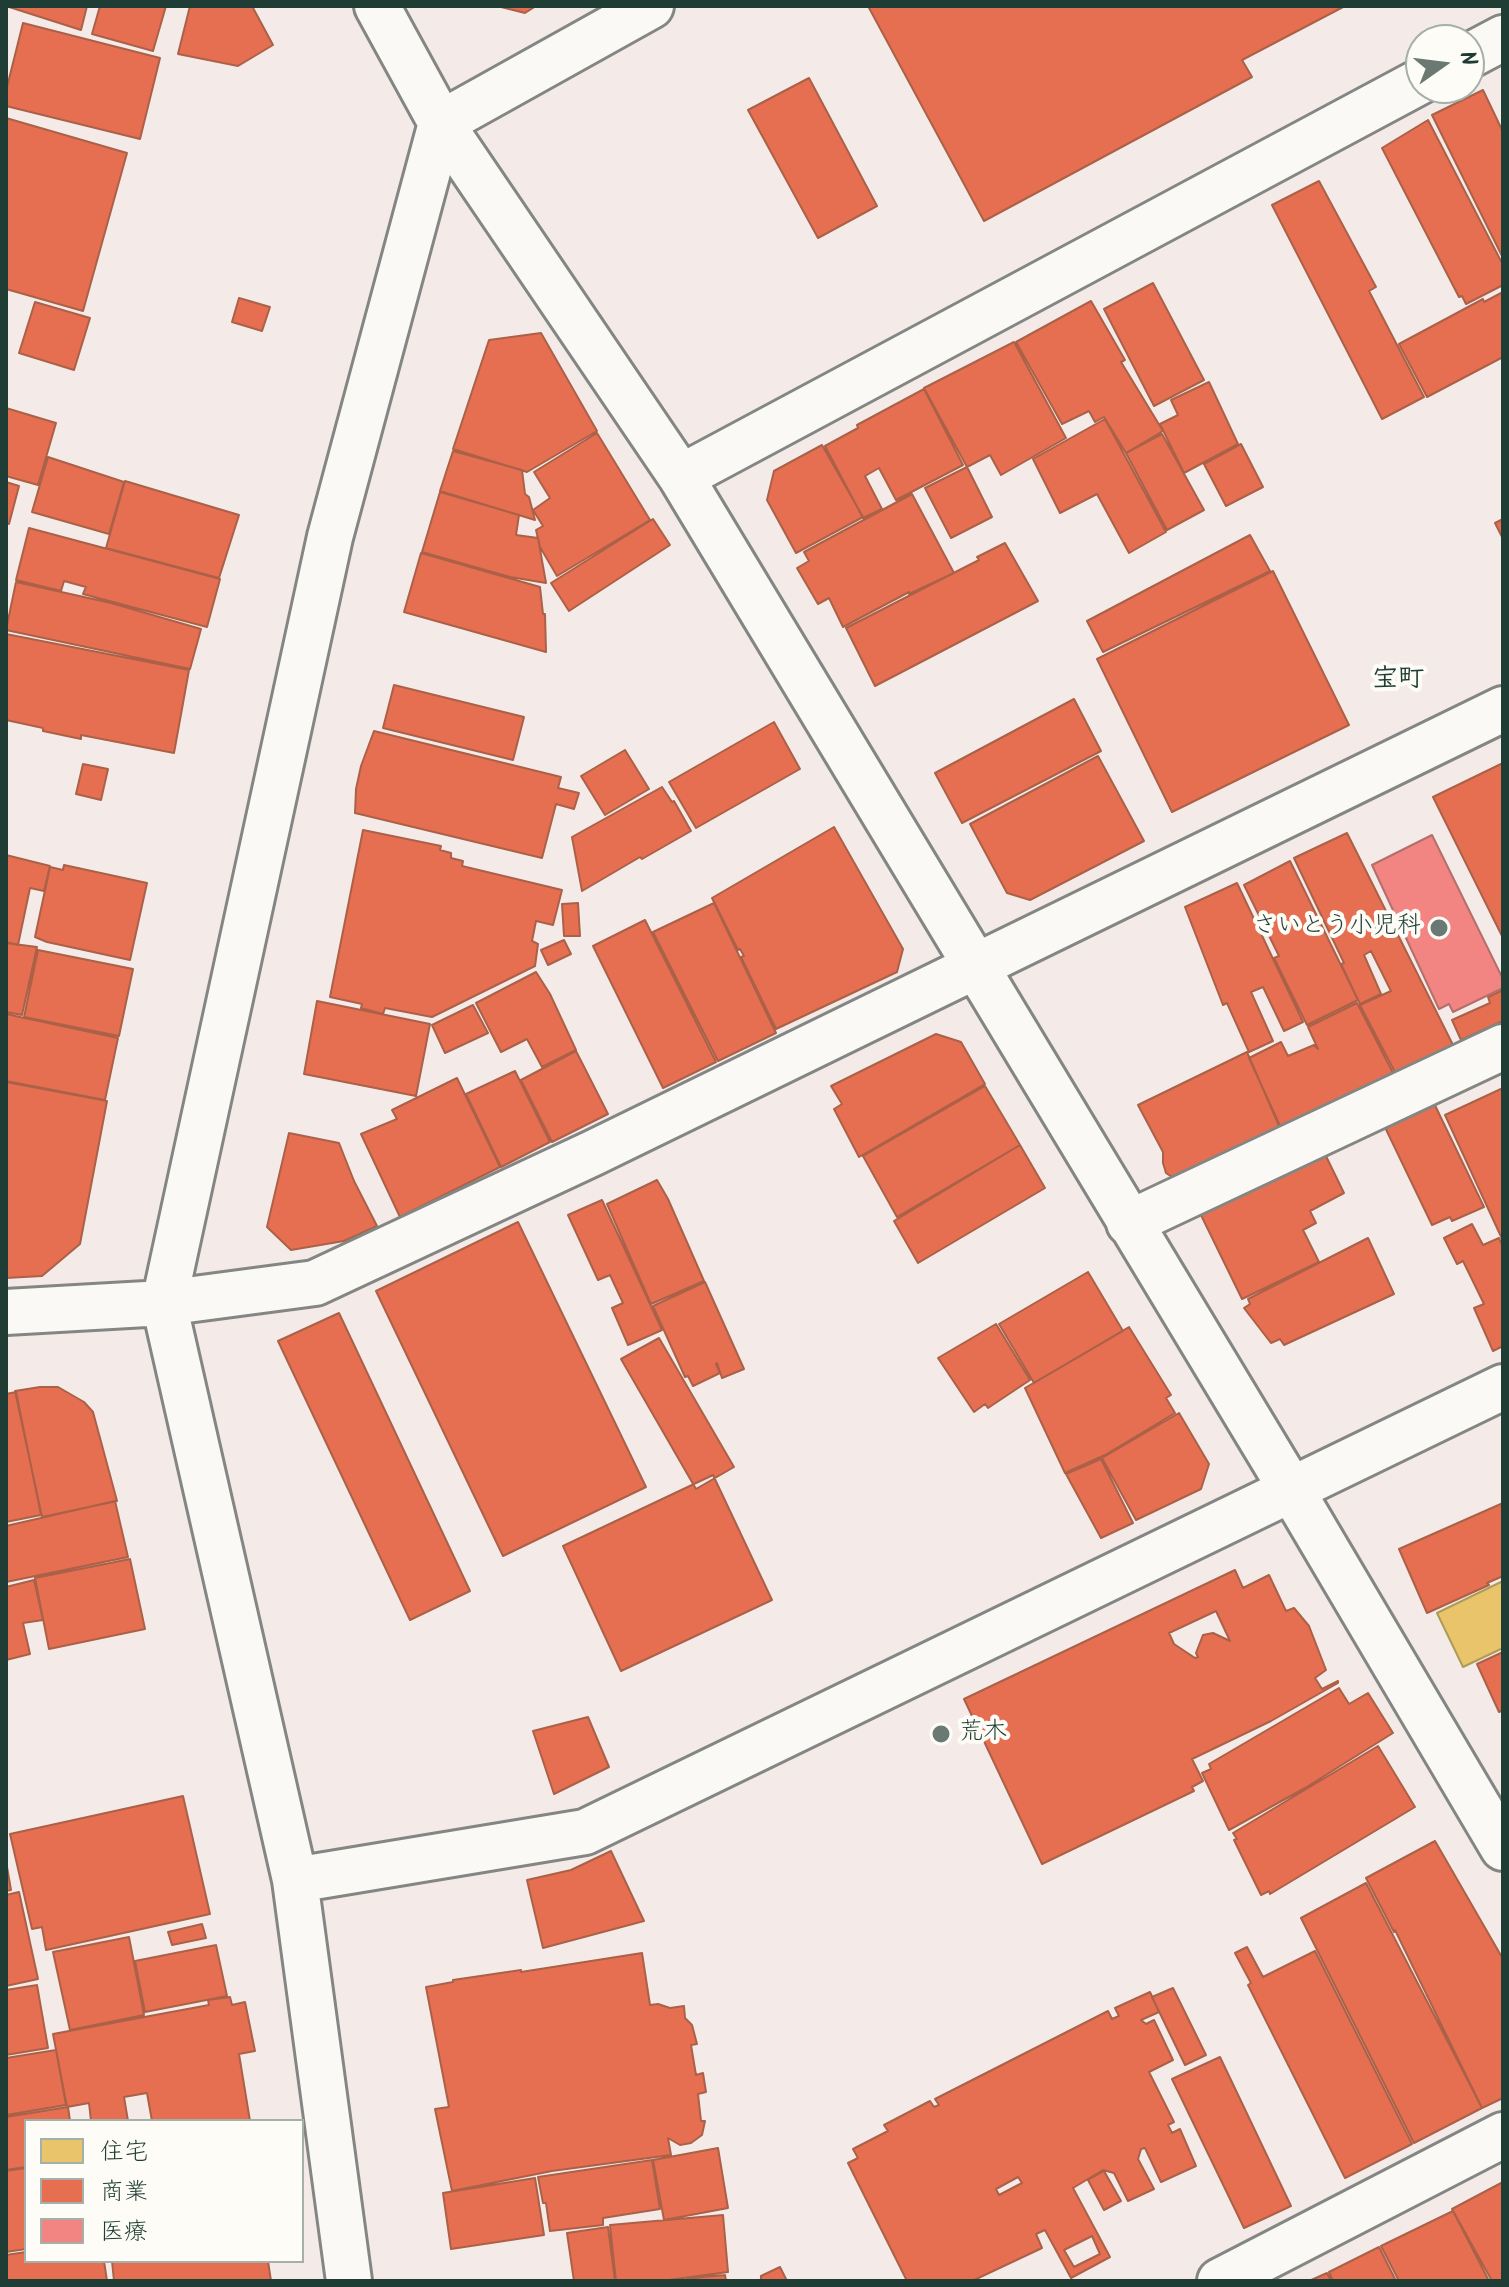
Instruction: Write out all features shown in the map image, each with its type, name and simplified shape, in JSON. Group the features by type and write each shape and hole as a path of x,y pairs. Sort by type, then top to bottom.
{"street":[{"path":"377,6 441,123 681,477 1291,1489 1503,1848"},
{"path":"349,2281 295,1880 164,1303 330,537 441,123 651,6"},
{"path":"1485,48 1503,38"},
{"path":"681,477 1405,90"},
{"path":"6,1312 164,1303 315,1283 593,1153 1503,709"},
{"path":"1129,1223 1503,1047"},
{"path":"295,1880 585,1832 1503,1387"},
{"path":"1220,2281 1503,2135"}],"building: 住宅":[{"path":"1503,1581 1503,1648 1463,1667 1437,1613"}],"building: 商業":[{"path":"6,6 87,6 81,30"},
{"path":"100,6 166,6 153,51 92,34"},
{"path":"190,6 252,6 273,45 238,66 178,54"},
{"path":"497,6 536,6 525,13"},
{"path":"868,6 1345,6 1242,60 1252,77 984,221"},
{"path":"23,23 160,58 140,139 6,106 6,91"},
{"path":"809,78 877,206 818,238 748,110"},
{"path":"1485,94 1503,132 1503,258 1432,115 1454,104 1485,104"},
{"path":"6,118 127,153 83,311 6,289"},
{"path":"1428,120 1503,265 1503,285 1466,304 1462,296 1459,297 1382,148"},
{"path":"1319,181 1376,287 1369,291 1424,397 1382,419 1272,205"},
{"path":"1153,283 1204,380 1154,406 1104,309"},
{"path":"1503,292 1503,357 1427,397 1399,344 1483,299 1484,302"},
{"path":"239,298 270,307 262,331 232,322"},
{"path":"1091,301 1125,360 1121,362 1163,431 1126,453 1104,417 1095,422 1089,411 1062,424 1016,342"},
{"path":"35,302 90,318 74,370 19,353"},
{"path":"541,333 597,431 527,472 453,449 489,340"},
{"path":"1014,342 1066,438 1001,475 990,455 967,467 924,388"},
{"path":"1209,382 1238,444 1184,473 1160,424 1178,415 1171,400"},
{"path":"924,389 963,465 896,500 879,468 865,476 882,509 863,518 825,446"},
{"path":"6,408 56,423 38,485 6,476"},
{"path":"1105,419 1166,532 1129,553 1097,494 1060,513 1033,459"},
{"path":"597,433 650,520 557,576 540,547 536,530 543,526 533,510 550,498 534,472"},
{"path":"1162,434 1204,510 1167,530 1126,453"},
{"path":"1241,444 1263,487 1226,506 1204,464"},
{"path":"822,445 863,517 796,553 767,500 774,471"},
{"path":"453,451 522,470 525,494 529,497 535,520 440,491"},
{"path":"48,457 124,482 109,534 32,512"},
{"path":"967,467 992,517 951,538 925,488"},
{"path":"125,481 239,515 219,578 106,548"},
{"path":"6,482 19,486 9,524 6,523"},
{"path":"440,492 519,515 516,535 538,538 546,583 510,577 422,552"},
{"path":"912,494 954,573 909,592 843,627 829,598 818,604 797,568 809,561 804,552"},
{"path":"653,519 670,545 569,611 551,583"},
{"path":"1503,519 1503,539 1495,523"},
{"path":"29,528 220,579 207,627 83,594 86,587 64,581 61,591 16,580"},
{"path":"1250,535 1270,571 1103,652 1087,621"},
{"path":"1005,543 1038,601 875,686 846,628 979,560 977,557"},
{"path":"421,553 540,587 545,614 546,652 404,612"},
{"path":"1273,571 1349,725 1172,812 1097,659"},
{"path":"16,582 111,603 201,629 190,669 6,630"},
{"path":"6,634 189,670 174,753 81,735 81,739 6,720"},
{"path":"394,685 524,717 513,760 383,728"},
{"path":"1074,699 1101,751 962,823 935,773"},
{"path":"774,722 800,769 696,828 669,782"},
{"path":"374,731 561,777 558,788 579,793 574,809 556,804 542,858 355,813 361,766"},
{"path":"625,750 649,789 605,815 581,776"},
{"path":"1098,756 1144,841 1030,900 1007,893 970,824"},
{"path":"1503,763 1503,938 1433,797"},
{"path":"83,764 108,769 101,800 76,794"},
{"path":"662,787 691,831 582,891 572,837"},
{"path":"834,827 903,949 897,972 776,1029 741,957 744,956 712,898"},
{"path":"363,830 441,846 440,850 451,853 451,858 463,861 462,866 562,890 553,925 536,921 532,941 538,944 535,966 432,1017 385,1008 383,1014 361,1008 362,1004 330,997"},
{"path":"1347,833 1453,1045 1396,1074 1360,1005 1391,991 1371,951 1364,955 1381,994 1360,1004 1294,858"},
{"path":"6,855 50,866 44,891 30,888 18,945 6,942"},
{"path":"1290,861 1358,1000 1307,1025 1274,958 1279,956 1244,885"},
{"path":"64,865 147,883 130,960 35,937 50,867 63,870"},
{"path":"1237,883 1303,1022 1284,1031 1263,987 1251,992 1273,1041 1249,1052 1227,1003 1223,1005 1185,907"},
{"path":"578,903 580,936 564,936 562,904"},
{"path":"714,903 776,1033 718,1061 653,932"},
{"path":"645,920 716,1062 663,1088 593,946"},
{"path":"564,940 571,954 548,965 541,950"},
{"path":"6,943 37,947 22,1015 6,1012"},
{"path":"38,950 133,969 119,1036 24,1017"},
{"path":"536,972 550,994 576,1050 542,1067 527,1039 501,1052 476,1003"},
{"path":"1503,990 1503,1021 1461,1040 1452,1020 1490,1003 1488,997"},
{"path":"317,1001 430,1024 416,1096 304,1074"},
{"path":"1357,1003 1393,1073 1281,1128 1249,1058 1281,1042 1288,1056 1314,1045 1318,1049 1308,1027"},
{"path":"473,1005 488,1033 445,1053 432,1025"},
{"path":"6,1014 118,1038 105,1100 6,1081"},
{"path":"936,1034 961,1042 985,1084 859,1157 834,1109 842,1104 831,1086"},
{"path":"576,1051 608,1114 552,1142 521,1080"},
{"path":"1247,1052 1280,1128 1199,1166 1192,1175 1177,1179 1172,1177 1166,1173 1163,1152 1138,1105"},
{"path":"515,1071 550,1142 501,1167 466,1094"},
{"path":"457,1078 500,1167 400,1217 361,1134 397,1119 392,1110"},
{"path":"6,1082 107,1101 80,1244 42,1276 6,1278"},
{"path":"985,1086 1020,1145 897,1217 863,1156"},
{"path":"1503,1088 1503,1241 1445,1115"},
{"path":"1431,1097 1484,1207 1452,1221 1450,1217 1432,1225 1381,1119"},
{"path":"289,1133 339,1143 377,1226 344,1241 291,1250 267,1227"},
{"path":"1020,1145 1045,1188 918,1263 894,1221"},
{"path":"1323,1150 1344,1193 1310,1211 1316,1223 1303,1230 1319,1262 1242,1299 1198,1209"},
{"path":"657,1180 704,1281 651,1304 607,1204"},
{"path":"602,1200 662,1330 628,1345 612,1308 623,1303 610,1275 598,1280 568,1215"},
{"path":"518,1222 646,1487 503,1556 376,1291"},
{"path":"1472,1224 1483,1245 1499,1238 1503,1247 1503,1346 1493,1351 1474,1308 1484,1304 1463,1261 1457,1264 1444,1238"},
{"path":"1368,1238 1394,1294 1284,1345 1280,1339 1271,1343 1244,1308 1250,1304 1248,1299"},
{"path":"1088,1272 1123,1331 1034,1383 999,1324"},
{"path":"705,1282 744,1369 722,1378 717,1363 720,1373 693,1386 688,1376 685,1377 653,1306"},
{"path":"339,1313 470,1591 410,1620 278,1341"},
{"path":"996,1324 1030,1380 988,1408 985,1404 974,1412 938,1358"},
{"path":"1129,1327 1171,1395 1166,1398 1175,1413 1105,1455 1065,1473 1025,1388"},
{"path":"659,1338 734,1467 696,1489 621,1359"},
{"path":"58,1387 84,1402 93,1412 117,1501 42,1517 15,1391"},
{"path":"16,1392 41,1515 6,1522 6,1394"},
{"path":"1179,1413 1209,1464 1201,1489 1136,1520 1102,1458"},
{"path":"1101,1459 1133,1523 1101,1538 1066,1474"},
{"path":"713,1475 772,1600 621,1671 563,1546"},
{"path":"115,1501 128,1557 6,1582 6,1526"},
{"path":"1503,1503 1503,1576 1427,1613 1399,1549"},
{"path":"130,1559 145,1629 49,1649 35,1578"},
{"path":"1235,1570 1243,1588 1269,1575 1286,1611 1294,1608 1309,1626 1326,1670 1315,1678 1322,1689 1338,1681 1271,1721 1192,1759 1203,1781 1192,1787 1194,1791 1042,1864 964,1699","holes":["1216,1611 1230,1641 1213,1633 1203,1635 1196,1653 1198,1657 1195,1658 1174,1644 1169,1633"]},
{"path":"34,1580 43,1620 23,1623 30,1654 6,1660 6,1587"},
{"path":"1503,1652 1503,1710 1499,1712 1477,1664"},
{"path":"1339,1688 1349,1704 1368,1693 1393,1733 1305,1788 1229,1830 1202,1773 1211,1769 1209,1764"},
{"path":"588,1717 609,1767 554,1794 533,1731"},
{"path":"1378,1746 1415,1807 1270,1894 1269,1891 1261,1895 1233,1833"},
{"path":"183,1796 210,1914 46,1950 42,1927 32,1929 10,1834"},
{"path":"1435,1841 1503,1959 1503,2098 1482,2108 1395,1930 1366,1878"},
{"path":"611,1851 644,1921 543,1948 527,1880 571,1870"},
{"path":"6,1861 11,1890 6,1891"},
{"path":"1366,1883 1482,2108 1414,2143 1301,1918"},
{"path":"19,1892 38,1979 6,1986 6,1895"},
{"path":"202,1924 206,1938 172,1945 168,1932"},
{"path":"129,1937 144,2015 70,2030 53,1952"},
{"path":"216,1945 227,1996 145,2012 135,1961"},
{"path":"1247,1947 1263,1977 1315,1951 1412,2144 1345,2178 1248,1985 1251,1983 1235,1953"},
{"path":"642,1953 650,2005 670,2008 684,2006 685,2018 692,2025 697,2044 691,2045 696,2075 703,2073 706,2092 698,2094 701,2121 705,2121 702,2135 691,2143 680,2145 668,2138 671,2155 552,2171 452,2191 435,2109 449,2107 426,1987 453,1980"},
{"path":"37,1985 48,2048 6,2055 6,1990"},
{"path":"1173,1988 1206,2055 1185,2065 1152,1997"},
{"path":"1150,1992 1159,2012 1141,2020 1146,2024 1154,2020 1173,2060 1149,2072 1174,2122 1168,2125 1172,2133 1180,2129 1196,2166 1161,2182 1145,2148 1141,2149 1138,2159 1154,2189 1128,2201 1114,2173 1103,2170 1073,2188 1110,2257 1071,2278 1045,2230 1036,2234 1042,2248 972,2281 907,2281 848,2163 858,2158 853,2149 888,2131 884,2125 930,2101 934,2107 939,2105 935,2099 1108,2011 1112,2019 1119,2016 1115,2008","holes":["1018,2177 1022,2183 999,2195 996,2189","1092,2236 1100,2254 1074,2267 1064,2250"]},
{"path":"230,1997 232,2005 245,2002 255,2051 239,2054 250,2119 152,2119 147,2093 124,2097 128,2119 91,2119 89,2103 67,2107 53,2034 209,2005 208,2000"},
{"path":"56,2050 66,2105 6,2115 6,2058"},
{"path":"1220,2057 1291,2206 1244,2228 1172,2079"},
{"path":"68,2107 70,2119 24,2119 24,2167 6,2170 6,2117"},
{"path":"718,2148 728,2208 664,2220 653,2160"},
{"path":"652,2160 660,2209 603,2218 603,2225 550,2231 538,2177"},
{"path":"24,2168 24,2249 6,2252 6,2171"},
{"path":"1104,2171 1121,2201 1104,2210 1088,2180"},
{"path":"535,2178 544,2235 451,2249 443,2193"},
{"path":"1503,2182 1503,2281 1492,2281 1452,2209"},
{"path":"1453,2211 1489,2281 1399,2281 1381,2246"},
{"path":"723,2215 728,2272 661,2281 616,2281 610,2225"},
{"path":"608,2227 615,2281 574,2281 567,2233"},
{"path":"1379,2247 1396,2281 1333,2281 1329,2272"},
{"path":"24,2252 24,2263 104,2263 107,2281 6,2281 6,2255"},
{"path":"112,2263 268,2263 271,2281 114,2281"},
{"path":"780,2267 787,2281 758,2281 761,2276"},
{"path":"1327,2273 1331,2281 1309,2281"},
{"path":"725,2275 726,2281 679,2281 702,2277"}],"building: 医療":[{"name":"さいとう小児科","path":"1432,835 1503,979 1503,988 1453,1012 1449,1004 1439,1009 1372,865"}],"place":[{"name":"さいとう小児科","path":"1439,928"},
{"name":"荒木","path":"941,1734"}],"district":[{"name":"宝町","path":"1398,682"}]}
